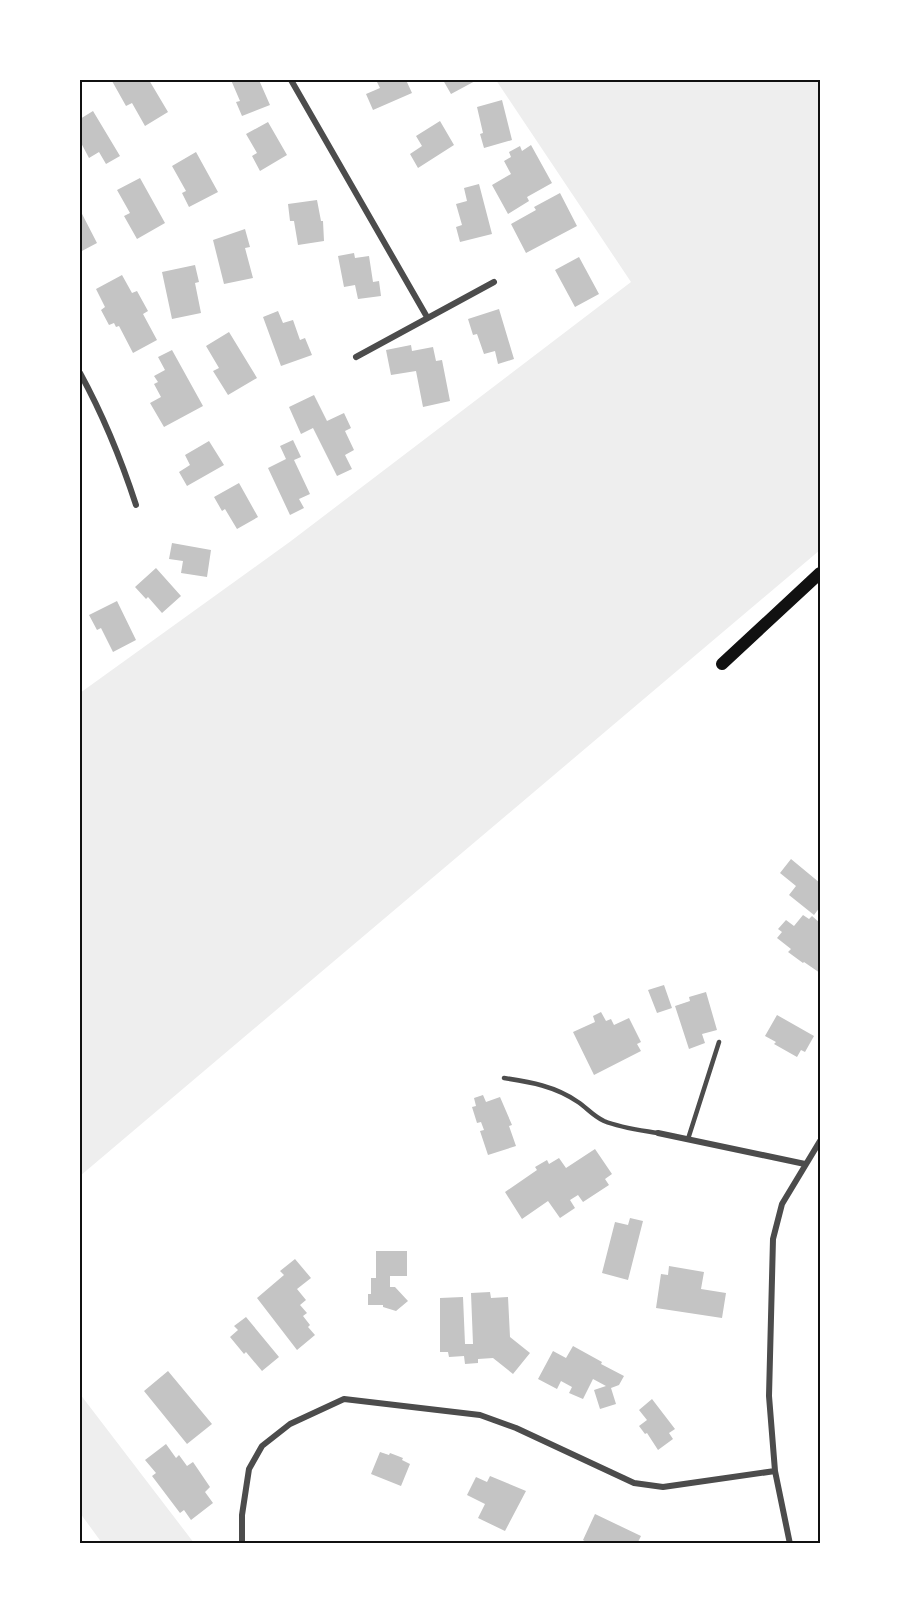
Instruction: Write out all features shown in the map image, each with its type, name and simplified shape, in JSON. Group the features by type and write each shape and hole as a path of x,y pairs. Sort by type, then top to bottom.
{"main road":[{"path":"722,664 820,573"}],"street":[{"path":"291,80 427,317"},
{"path":"356,357 494,282"},
{"path":"80,373 99,408 126,473 136,505"},
{"path":"658,1133 805,1164"},
{"path":"790,1544 775,1471 769,1396 773,1239 782,1204 820,1141"},
{"path":"242,1544 242,1515 249,1469 262,1446 290,1424 344,1399 480,1415 516,1428 624,1478 647,1486 663,1487 775,1471"}],"lane":[{"path":"688,1139 719,1042"},
{"path":"504,1078 535,1083 556,1090 579,1102 592,1114 616,1126 658,1133"}],"shaded area":[{"path":"496,80 820,80 820,550 80,1176 80,693 291,541 631,282"},
{"path":"80,1394 194,1543 102,1543 80,1513"}],"building":[{"path":"149,80 168,112 145,126 132,103 126,106 112,81"},
{"path":"231,80 259,80 270,105 242,116 236,102 240,101"},
{"path":"376,80 406,80 412,93 373,110 366,94 380,88"},
{"path":"443,80 477,80 451,94"},
{"path":"502,100 512,140 484,148 477,107"},
{"path":"93,111 120,156 106,164 99,152 89,158 80,141 80,119"},
{"path":"440,121 454,145 418,168 410,154 422,146 416,136"},
{"path":"268,122 287,155 260,171 252,156 257,153 246,134"},
{"path":"531,145 552,183 527,197 529,201 508,214 492,185 511,174 504,161 511,157 509,152 520,146 522,151"},
{"path":"196,152 218,192 189,207 182,193 186,191 172,166"},
{"path":"140,178 165,223 137,239 124,216 130,213 117,190"},
{"path":"479,184 492,234 460,242 456,227 462,225 456,204 467,201 464,188"},
{"path":"560,193 577,226 526,253 511,224 536,210 534,207"},
{"path":"317,200 321,221 323,221 324,241 298,245 294,221 290,221 288,204"},
{"path":"80,210 97,243 80,252"},
{"path":"245,229 250,247 245,248 253,278 224,284 213,240"},
{"path":"354,253 355,258 369,256 373,282 379,281 381,296 358,299 355,285 344,287 338,256"},
{"path":"579,257 599,294 575,307 555,270"},
{"path":"195,265 199,282 195,283 201,313 172,319 162,272"},
{"path":"122,275 132,293 137,291 148,311 143,314 157,340 133,353 119,326 116,327 114,323 109,325 101,310 105,307 96,289"},
{"path":"499,309 514,359 498,364 495,351 484,354 477,334 473,335 468,319"},
{"path":"278,311 283,323 293,320 300,340 305,338 312,355 281,366 263,317"},
{"path":"229,332 257,378 228,395 213,371 219,368 206,346"},
{"path":"411,345 412,351 433,347 436,361 442,360 450,401 423,407 416,371 391,375 386,350"},
{"path":"172,350 203,406 164,427 150,403 161,397 154,384 158,382 154,376 165,370 158,357"},
{"path":"314,395 327,421 344,413 351,428 345,431 354,450 345,455 352,469 337,476 313,428 301,434 289,407"},
{"path":"293,440 301,457 294,460 310,494 299,499 304,508 290,515 268,468 286,459 280,446"},
{"path":"209,441 224,465 187,486 179,472 190,465 185,455"},
{"path":"239,483 258,517 237,529 225,509 222,511 214,497"},
{"path":"172,543 211,550 207,577 181,573 183,561 169,559"},
{"path":"156,568 181,596 162,613 148,597 146,599 135,587"},
{"path":"117,601 136,640 113,652 101,628 97,630 89,615"},
{"path":"791,859 820,883 820,907 814,915 789,895 796,886 780,873"},
{"path":"803,915 809,919 812,916 820,923 820,973 788,952 791,949 777,938 782,932 778,929 786,920 794,926"},
{"path":"664,985 672,1008 657,1013 648,990"},
{"path":"706,992 717,1030 702,1034 705,1043 689,1049 675,1006 690,1001 689,997"},
{"path":"601,1012 606,1021 611,1019 614,1025 629,1018 641,1042 637,1044 641,1051 594,1075 573,1032 595,1022 593,1016"},
{"path":"777,1015 814,1036 805,1052 801,1050 797,1057 765,1036"},
{"path":"483,1095 486,1102 500,1097 512,1125 509,1126 516,1146 488,1155 480,1131 484,1130 481,1122 477,1123 472,1107 476,1106 474,1098"},
{"path":"595,1149 612,1174 605,1179 609,1185 583,1202 578,1195 570,1200 575,1208 560,1218 548,1201 522,1219 505,1192 537,1170 535,1167 547,1160 549,1164 559,1158 566,1168"},
{"path":"630,1218 643,1221 628,1280 602,1273 615,1222 628,1225"},
{"path":"376,1251 407,1251 407,1276 390,1276 390,1287 395,1287 408,1301 396,1311 383,1307 383,1305 368,1305 371,1278 376,1278"},
{"path":"295,1259 311,1278 297,1289 306,1300 300,1305 307,1313 303,1316 310,1325 308,1327 315,1335 297,1350 257,1298 284,1275 280,1271"},
{"path":"669,1266 704,1272 701,1289 726,1293 722,1318 656,1308 661,1274 668,1275"},
{"path":"490,1292 491,1298 508,1297 510,1337 530,1353 513,1374 493,1358 478,1359 478,1363 465,1364 464,1356 449,1357 448,1352 440,1352 440,1298 463,1297 465,1344 473,1344 471,1293"},
{"path":"246,1317 279,1357 262,1371 230,1337 238,1330 234,1326"},
{"path":"573,1346 624,1376 619,1385 611,1388 616,1404 600,1409 594,1390 606,1386 593,1379 583,1399 569,1393 572,1387 561,1381 557,1389 538,1379 553,1351 566,1358"},
{"path":"168,1371 212,1424 187,1444 144,1391"},
{"path":"652,1399 675,1429 669,1433 673,1439 658,1450 647,1433 645,1434 639,1426 647,1420 639,1410"},
{"path":"166,1444 176,1458 179,1455 187,1466 193,1462 210,1487 205,1492 213,1503 191,1520 184,1510 180,1513 152,1476 156,1473 145,1460"},
{"path":"380,1452 403,1458 402,1460 410,1464 401,1486 371,1474"},
{"path":"490,1476 526,1491 505,1531 478,1518 485,1504 467,1495 476,1477 487,1482"},
{"path":"595,1514 641,1536 637,1544 589,1544 583,1540"}]}
